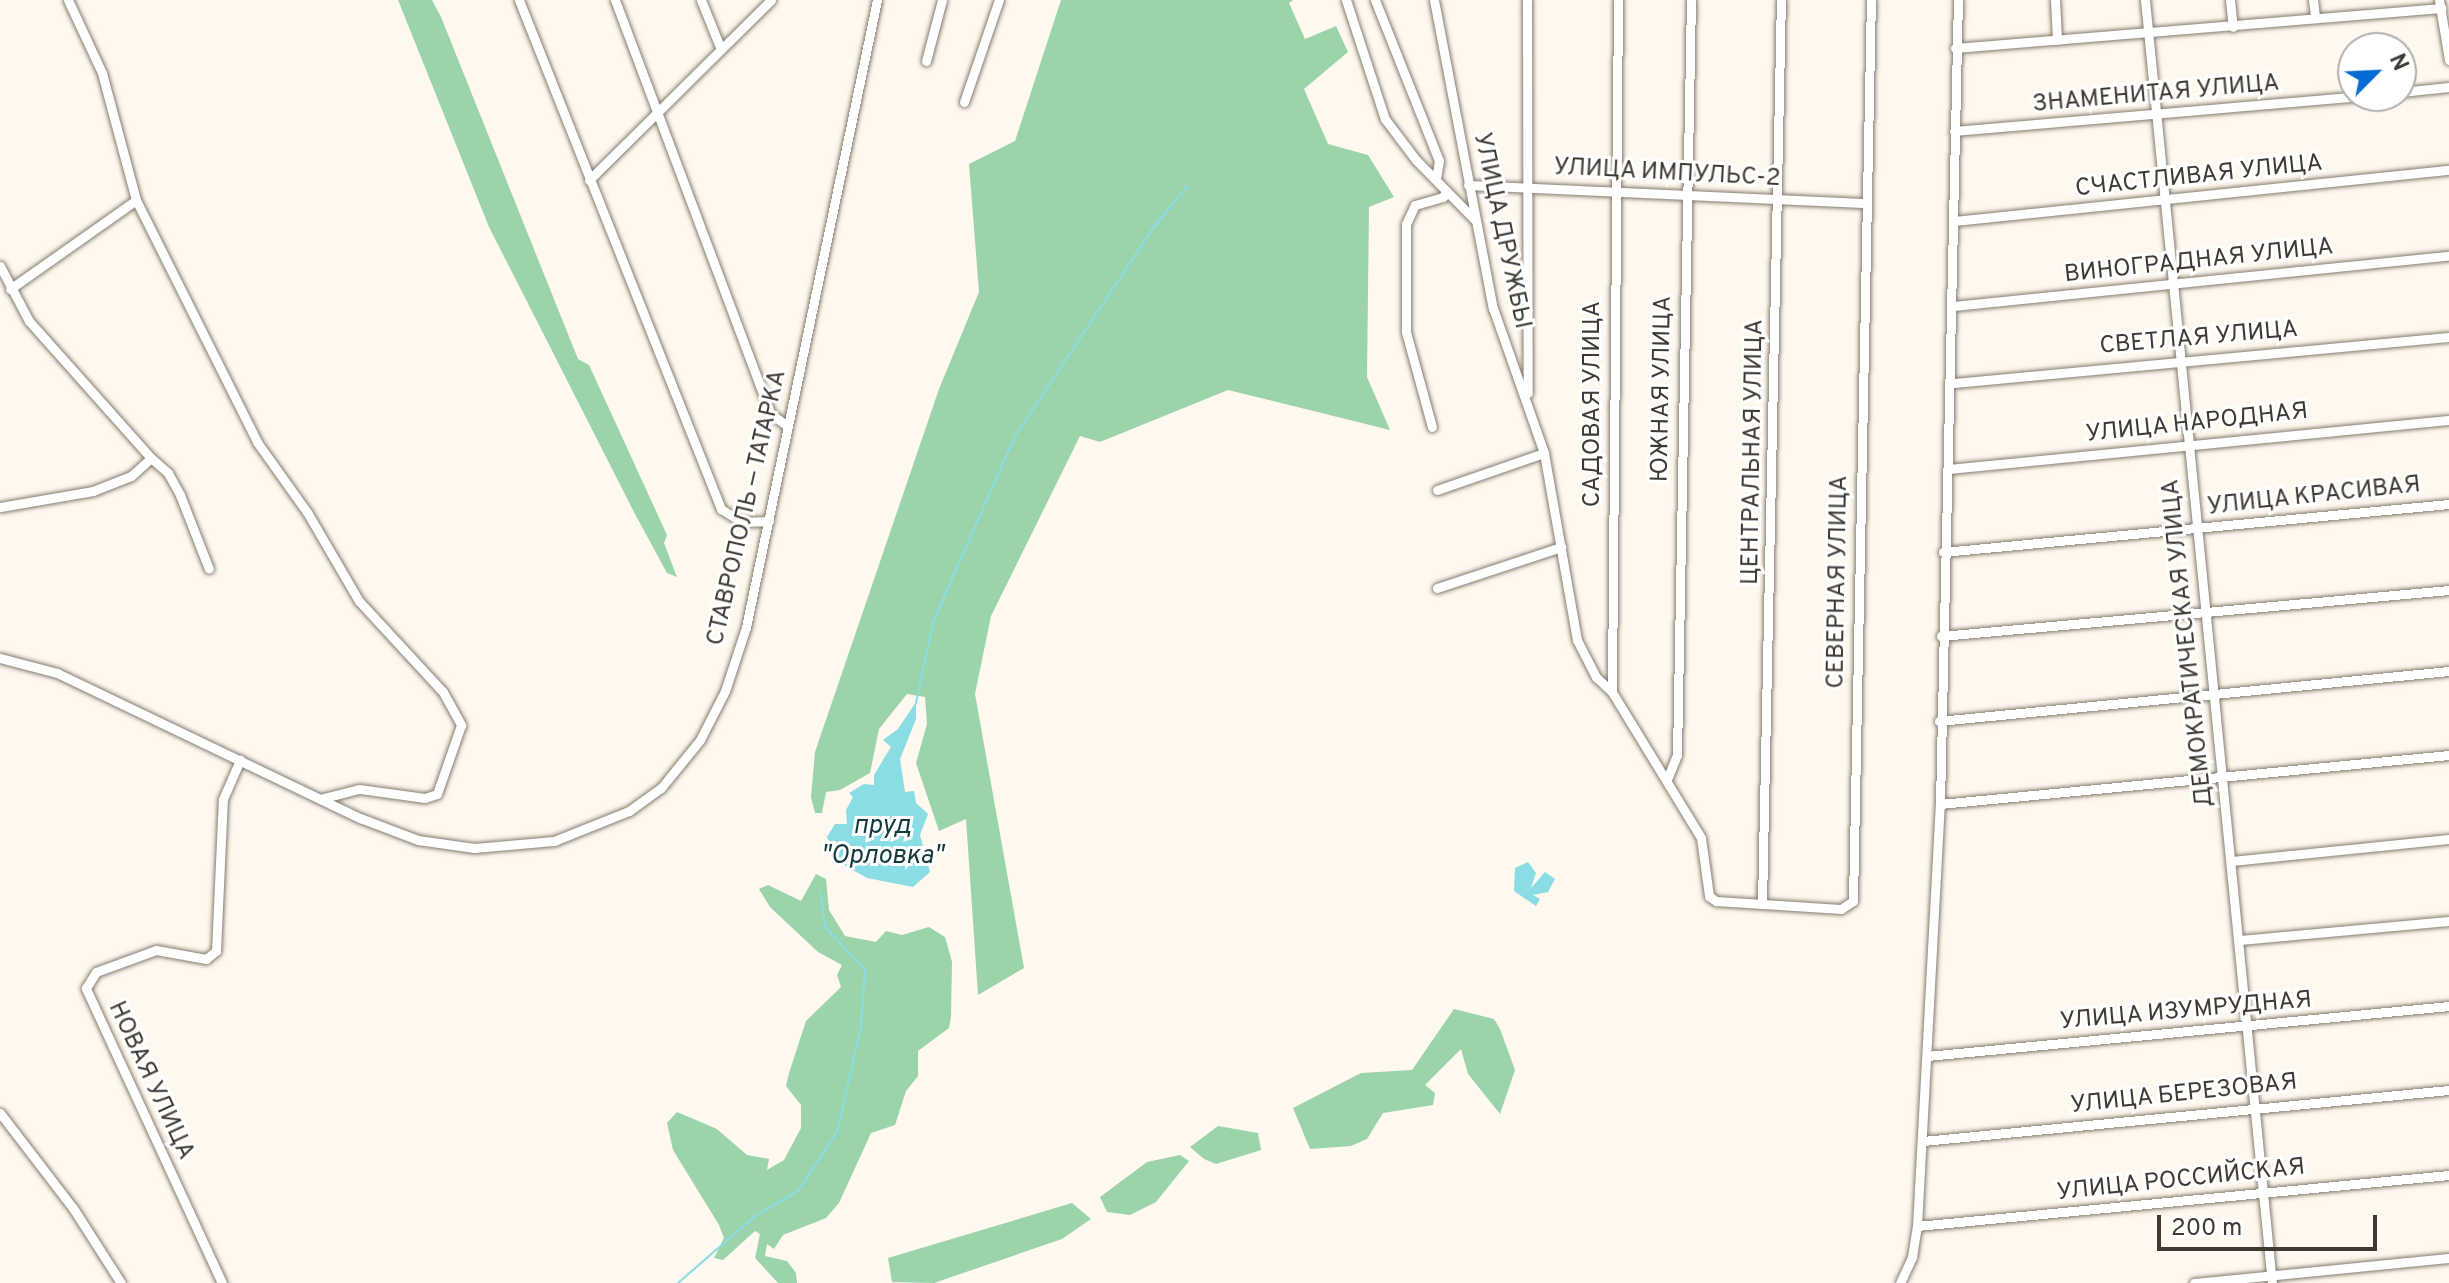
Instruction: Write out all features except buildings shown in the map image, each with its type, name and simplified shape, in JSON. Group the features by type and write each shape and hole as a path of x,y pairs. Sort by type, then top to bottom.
{"street":[{"path":"68,0 102,73 136,200 257,442 307,512 359,601 443,692 461,725 437,794 425,798 359,789 320,799"},
{"path":"519,0 721,509 742,522 769,521"},
{"path":"615,0 770,413 787,426"},
{"path":"701,0 720,47"},
{"path":"589,180 656,110 771,0"},
{"name":"СТАВРОПОЛЬ — ТАТАРКА","path":"0,658 57,673 320,799 418,840 499,848 554,841 591,830 661,788 700,740 725,691 746,627 877,0"},
{"path":"926,61 942,0"},
{"path":"964,102 999,0"},
{"path":"1346,0 1385,119 1474,219"},
{"path":"1375,0 1439,161 1436,178"},
{"name":"УЛИЦА ДРУЖБЫ","path":"1434,0 1474,219 1498,322 1528,395 1544,453 1577,640 1596,677 1612,692"},
{"path":"1527,0 1528,395"},
{"name":"САДОВАЯ УЛИЦА","path":"1612,692 1618,0"},
{"name":"ЮЖНАЯ УЛИЦА","path":"1668,777 1677,755 1691,0"},
{"name":"ЦЕНТРАЛЬНАЯ УЛИЦА","path":"1762,904 1781,0"},
{"name":"СЕВЕРНАЯ УЛИЦА","path":"1668,777 1701,838 1709,896 1762,904 1841,909 1853,901 1864,203 1871,0"},
{"path":"1900,1283 1912,1257 1917,1226 1940,804 1943,552 1953,383 1958,0"},
{"path":"2055,0 2057,40"},
{"name":"ДЕМОКРАТИЧЕСКАЯ УЛИЦА","path":"2145,0 2179,360 2217,693 2272,1279"},
{"path":"2230,0 2233,27"},
{"path":"2313,0 2315,17"},
{"path":"1955,48 2233,27 2440,4 2449,60"},
{"path":"2417,90 2449,87"},
{"name":"ЗНАМЕНИТАЯ УЛИЦА","path":"1954,131 2157,117 2337,98"},
{"name":"СЧАСТЛИВАЯ УЛИЦА","path":"1954,221 2449,170"},
{"name":"УЛИЦА ИМПУЛЬС-2","path":"1468,185 1864,203"},
{"path":"1432,427 1406,332 1406,224 1415,205 1443,197 1446,191"},
{"path":"10,289 136,200"},
{"name":"ВИНОГРАДНАЯ УЛИЦА","path":"1953,306 2449,256"},
{"path":"0,266 29,321 174,484 209,569"},
{"name":"СВЕТЛАЯ УЛИЦА","path":"1953,383 2449,337"},
{"name":"УЛИЦА НАРОДНАЯ","path":"1948,469 2449,420"},
{"path":"1437,490 1544,453"},
{"path":"0,507 93,491 131,476 151,458"},
{"name":"УЛИЦА КРАСИВАЯ","path":"1943,552 2449,504"},
{"path":"1437,588 1561,547"},
{"path":"1941,636 2449,590"},
{"path":"1939,721 2449,671"},
{"path":"1612,692 1668,777"},
{"path":"1940,804 2449,755"},
{"name":"НОВАЯ УЛИЦА","path":"222,1283 86,988 96,972 156,950 206,959 216,951 223,799 240,760"},
{"path":"2231,861 2449,839"},
{"path":"2239,940 2449,921"},
{"name":"УЛИЦА ИЗУМРУДНАЯ","path":"1927,1056 2449,1006"},
{"name":"УЛИЦА БЕРЕЗОВАЯ","path":"1923,1141 2449,1090"},
{"path":"0,1113 73,1208 121,1283"},
{"name":"УЛИЦА РОССИЙСКАЯ","path":"1917,1226 2449,1175"},
{"path":"2194,1283 2272,1279 2449,1258"}],"green space":[{"path":"398,0 432,0 441,17 578,359 589,365 667,535 664,543 677,577 667,573 635,514 489,227"},
{"path":"1061,0 1293,0 1289,3 1305,39 1336,26 1348,52 1304,89 1328,144 1368,155 1394,197 1369,207 1367,377 1390,430 1228,390 1100,442 1080,436 991,616 975,694 1024,968 978,995 966,819 939,831 916,763 927,724 925,697 907,694 879,729 870,773 840,790 826,792 822,813 815,813 811,797 815,752 939,389 979,292 969,164 1015,141"},
{"path":"816,874 826,879 829,910 845,936 876,942 886,931 902,935 929,927 945,937 952,962 951,1016 949,1028 918,1051 918,1076 906,1091 895,1125 871,1133 839,1203 826,1218 783,1235 774,1249 767,1244 765,1256 787,1261 796,1273 797,1283 778,1283 755,1258 760,1234 755,1231 723,1260 714,1258 724,1238 673,1150 667,1123 677,1112 717,1129 747,1155 769,1159 767,1170 784,1160 801,1128 801,1105 786,1086 789,1073 806,1021 841,987 837,975 842,965 818,952 770,907 759,889 768,885 801,901"},
{"path":"1454,1009 1494,1019 1500,1029 1515,1070 1500,1114 1468,1074 1461,1049 1425,1085 1435,1093 1433,1105 1383,1113 1367,1139 1351,1146 1310,1149 1293,1108 1361,1073 1412,1070"},
{"path":"1218,1126 1258,1133 1261,1150 1216,1164 1204,1159 1190,1147"},
{"path":"1180,1155 1189,1161 1156,1202 1130,1215 1107,1212 1100,1197 1147,1162"},
{"path":"1072,1203 1091,1219 1062,1239 934,1283 892,1282 888,1258"}],"water":[{"name":"пруд \"Орловка\"","path":"916,702 916,719 900,759 905,792 914,791 916,803 928,814 920,835 930,872 913,887 867,878 839,862 827,837 835,824 847,824 846,810 853,797 849,793 864,784 874,785 874,775 891,747 883,740 898,729"},
{"path":"1528,862 1536,873 1531,888 1545,872 1555,879 1548,892 1533,895 1540,899 1536,906 1514,891 1515,868"}],"waterway":[{"path":"916,703 933,622 1014,438 1153,228 1188,185"},
{"path":"678,1283 755,1216 798,1191 837,1132 861,1026 865,970 825,927 821,893"}]}
